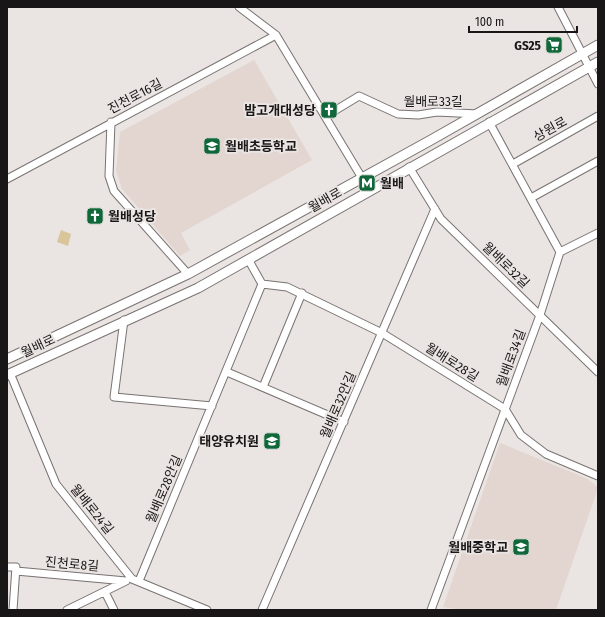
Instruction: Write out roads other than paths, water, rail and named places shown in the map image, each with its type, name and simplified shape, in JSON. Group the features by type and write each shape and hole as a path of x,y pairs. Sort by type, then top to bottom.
{"main road":[{"name":"월배로","path":"7,359 188,274 478,114 598,45"},
{"name":"월배로","path":"9,374 124,320 198,288 409,167 598,62"}],"street":[{"path":"239,7 276,35 362,178"},
{"path":"558,7 598,84"},
{"name":"진천로16길","path":"7,180 111,122 276,35"},
{"name":"월배로33길","path":"326,116 359,96 398,114 418,115 437,112 478,114"},
{"name":"상원로","path":"513,164 598,116"},
{"path":"111,122 109,176 114,191 188,274"},
{"path":"489,122 560,252 598,233"},
{"path":"531,198 598,161"},
{"name":"월배로32길","path":"409,167 441,219 598,372"},
{"name":"월배로32안길","path":"262,610 435,209"},
{"name":"월배로34길","path":"431,610 540,315 560,252"},
{"path":"248,259 262,284"},
{"name":"월배로28길","path":"262,284 287,287 302,293 382,333 505,409 521,435 546,454 598,476"},
{"name":"월배로28안길","path":"132,580 227,372 262,284"},
{"path":"263,387 302,293"},
{"path":"124,320 114,397 212,406"},
{"path":"227,372 344,422"},
{"name":"월배로24길","path":"9,374 56,484 132,580 207,610"},
{"name":"진천로8길","path":"7,567 132,580"},
{"path":"13,610 16,569"},
{"name":"진천로8길","path":"67,610 132,580"},
{"path":"105,592 114,610"}],"place":[{"name":"GS25","path":"554,45"},
{"name":"밤고개대성당","path":"329,110"},
{"name":"월배초등학교","path":"212,146"},
{"name":"월배","path":"367,183"},
{"name":"월배성당","path":"95,216"},
{"name":"태양유치원","path":"272,441"},
{"name":"월배중학교","path":"521,547"}]}
